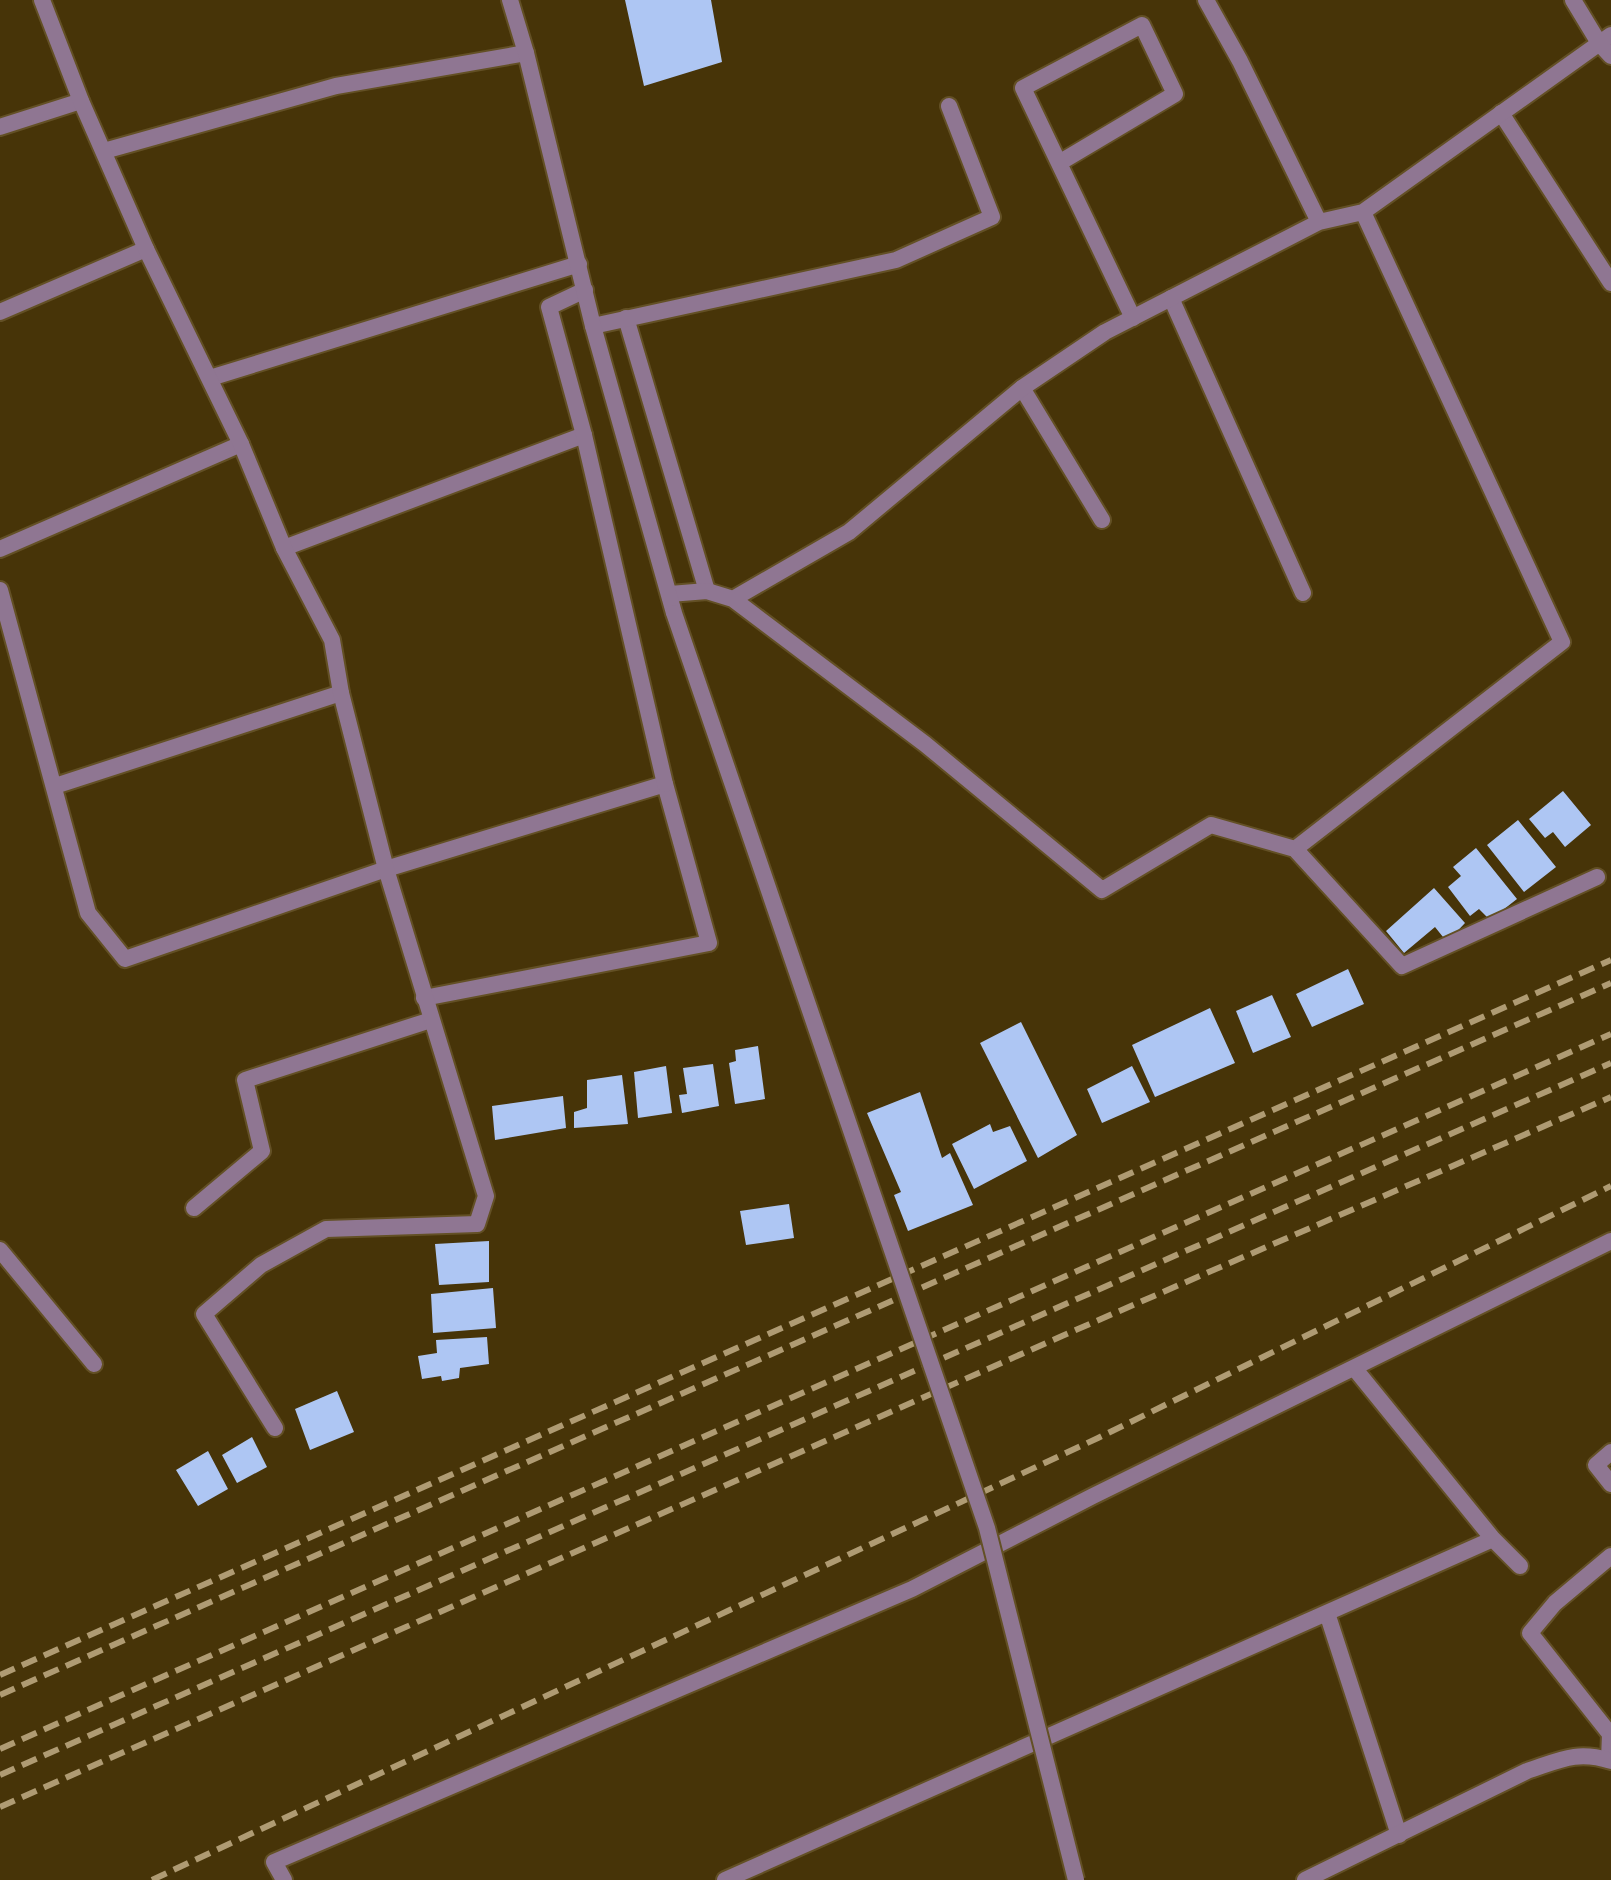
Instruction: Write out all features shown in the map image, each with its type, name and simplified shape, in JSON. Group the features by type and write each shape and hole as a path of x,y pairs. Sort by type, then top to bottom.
{"street":[{"path":"42,0 81,101 146,249 241,444 284,548 332,640 341,693 386,869 486,1196 477,1224 326,1229 261,1265 204,1314 275,1428"},
{"path":"510,0 526,53 593,326 674,613 987,1528 1076,1880"},
{"path":"1206,0 1240,61 1319,222"},
{"path":"1573,0 1605,39 1611,56"},
{"path":"1059,163 1175,94 1142,25 1023,88 1133,318"},
{"path":"733,599 849,532 1022,388 1105,332 1319,222 1363,212 1605,39"},
{"path":"104,151 336,86 526,53"},
{"path":"0,127 81,101"},
{"path":"593,326 896,260 992,217 949,106"},
{"path":"1501,113 1611,283"},
{"path":"1295,849 1562,642 1363,212"},
{"path":"0,312 146,249"},
{"path":"210,378 579,264"},
{"path":"424,998 709,943 665,784 584,435 549,307 585,290"},
{"path":"1171,298 1303,593"},
{"path":"626,318 707,591"},
{"path":"1022,388 1102,520"},
{"path":"284,548 584,435"},
{"path":"0,549 241,444"},
{"path":"0,590 88,913 125,959 386,869 665,784"},
{"path":"670,594 707,591 733,599 925,744 1102,890 1211,825 1295,849 1402,966 1597,877"},
{"path":"55,786 341,693"},
{"path":"194,1208 262,1151 245,1080 431,1020"},
{"path":"284,1880 274,1862 912,1589 1093,1496 1611,1241"},
{"path":"0,1250 94,1364"},
{"path":"1355,1369 1493,1539 1520,1566"},
{"path":"1611,1452 1596,1465 1611,1484"},
{"path":"725,1880 1493,1539"},
{"path":"1305,1880 1539,1767 1586,1754 1610,1761 1610,1734 1530,1633 1555,1603 1611,1556"},
{"path":"1327,1613 1399,1835"}],"building":[{"path":"625,0 711,0 722,62 644,86"},
{"path":"1563,791 1591,825 1565,847 1553,832 1545,838 1529,819"},
{"path":"1518,820 1556,867 1524,892 1487,845"},
{"path":"1476,848 1517,899 1490,920 1479,909 1470,916 1448,887 1461,876 1453,867"},
{"path":"1434,888 1465,923 1447,942 1435,927 1404,953 1386,931"},
{"path":"1348,969 1364,1004 1312,1027 1296,994"},
{"path":"1272,995 1291,1037 1253,1053 1236,1011"},
{"path":"1210,1008 1235,1063 1155,1097 1132,1045"},
{"path":"1021,1022 1077,1135 1038,1158 980,1043"},
{"path":"758,1046 765,1099 735,1104 729,1063 736,1061 735,1050"},
{"path":"713,1064 719,1106 682,1113 679,1095 687,1094 683,1068"},
{"path":"666,1066 672,1113 638,1118 634,1072"},
{"path":"1132,1066 1150,1102 1102,1123 1087,1089"},
{"path":"622,1075 628,1124 574,1128 574,1112 587,1108 587,1080"},
{"path":"920,1092 942,1158 950,1153 973,1205 908,1231 894,1195 901,1192 867,1113"},
{"path":"563,1096 566,1128 495,1140 492,1106"},
{"path":"990,1124 993,1132 1010,1126 1027,1161 974,1189 952,1144"},
{"path":"789,1204 794,1238 746,1245 740,1211"},
{"path":"489,1241 489,1282 439,1285 435,1244"},
{"path":"493,1288 496,1328 433,1333 431,1294"},
{"path":"487,1337 489,1364 460,1368 459,1378 442,1381 441,1376 422,1379 418,1356 437,1353 436,1340"},
{"path":"337,1391 354,1432 310,1450 295,1409"},
{"path":"252,1437 267,1467 237,1483 222,1455"},
{"path":"208,1451 228,1489 198,1506 176,1470"}],"railway":[{"path":"0,1675 1611,960"},
{"path":"0,1695 1611,983"},
{"path":"0,1749 1611,1034"},
{"path":"0,1775 1611,1063"},
{"path":"0,1807 1062,1336 1611,1097"},
{"path":"152,1880 1098,1438 1611,1186"}]}
